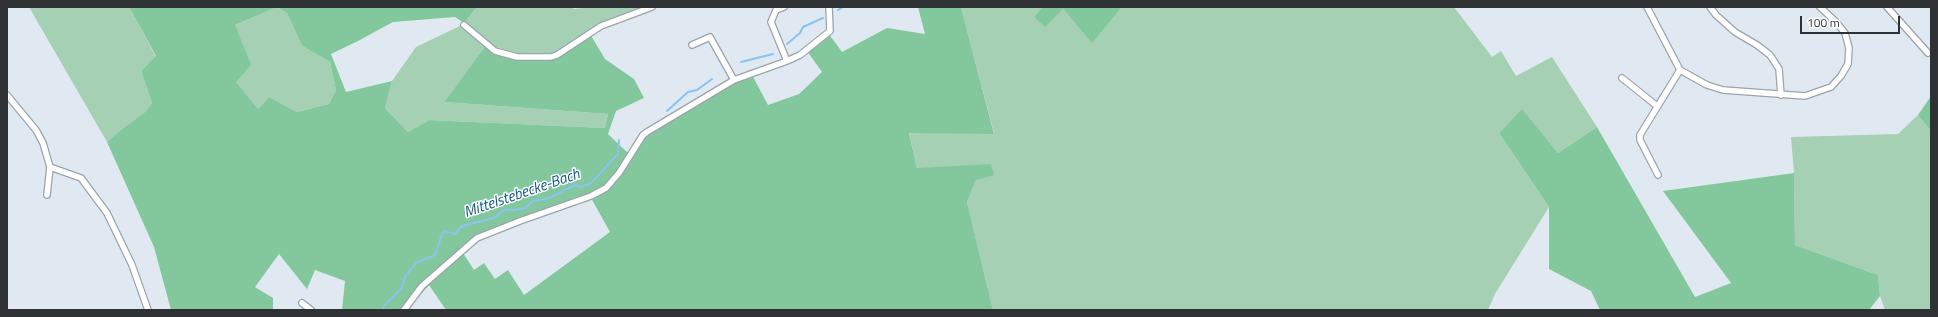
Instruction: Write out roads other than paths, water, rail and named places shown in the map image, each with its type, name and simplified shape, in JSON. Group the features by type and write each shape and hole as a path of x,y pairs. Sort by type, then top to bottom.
{"street":[{"path":"464,25 495,51 517,57 551,57 557,55 601,26 652,7"},
{"path":"784,7 776,10 771,22 787,62"},
{"path":"404,310 422,286 477,238 520,220 591,196 606,188 619,173 643,135 734,80 787,62 800,55 830,31 829,7"},
{"path":"1647,7 1680,70 1707,85 1723,90 1805,96 1831,87 1841,76 1848,64 1849,48 1845,33 1820,7"},
{"path":"1710,7 1716,15 1735,32 1757,45 1770,55 1779,69 1781,95"},
{"path":"1887,7 1928,53"},
{"path":"692,45 710,37 734,80"},
{"path":"1658,175 1640,140 1640,135 1680,70"},
{"path":"1622,78 1657,106"},
{"path":"7,95 36,130 43,143 50,167 47,195"},
{"path":"50,167 81,178 107,213 132,265 148,310"},
{"path":"302,303 311,310"}],"waterway":[{"name":"Mittelstebecke-Bach","path":"838,10 843,7"},
{"name":"Mittelstebecke-Bach","path":"787,44 800,33 803,27 823,18"},
{"name":"Mittelstebecke-Bach","path":"741,62 773,54"},
{"name":"Mittelstebecke-Bach","path":"667,111 688,92 697,90 712,79"},
{"name":"Mittelstebecke-Bach","path":"383,310 383,307 401,289 405,277 416,263 435,255 444,231 455,234 462,226 494,218 504,210 525,208 533,201 549,198 575,185 581,187 591,183 618,154 619,140"}]}
